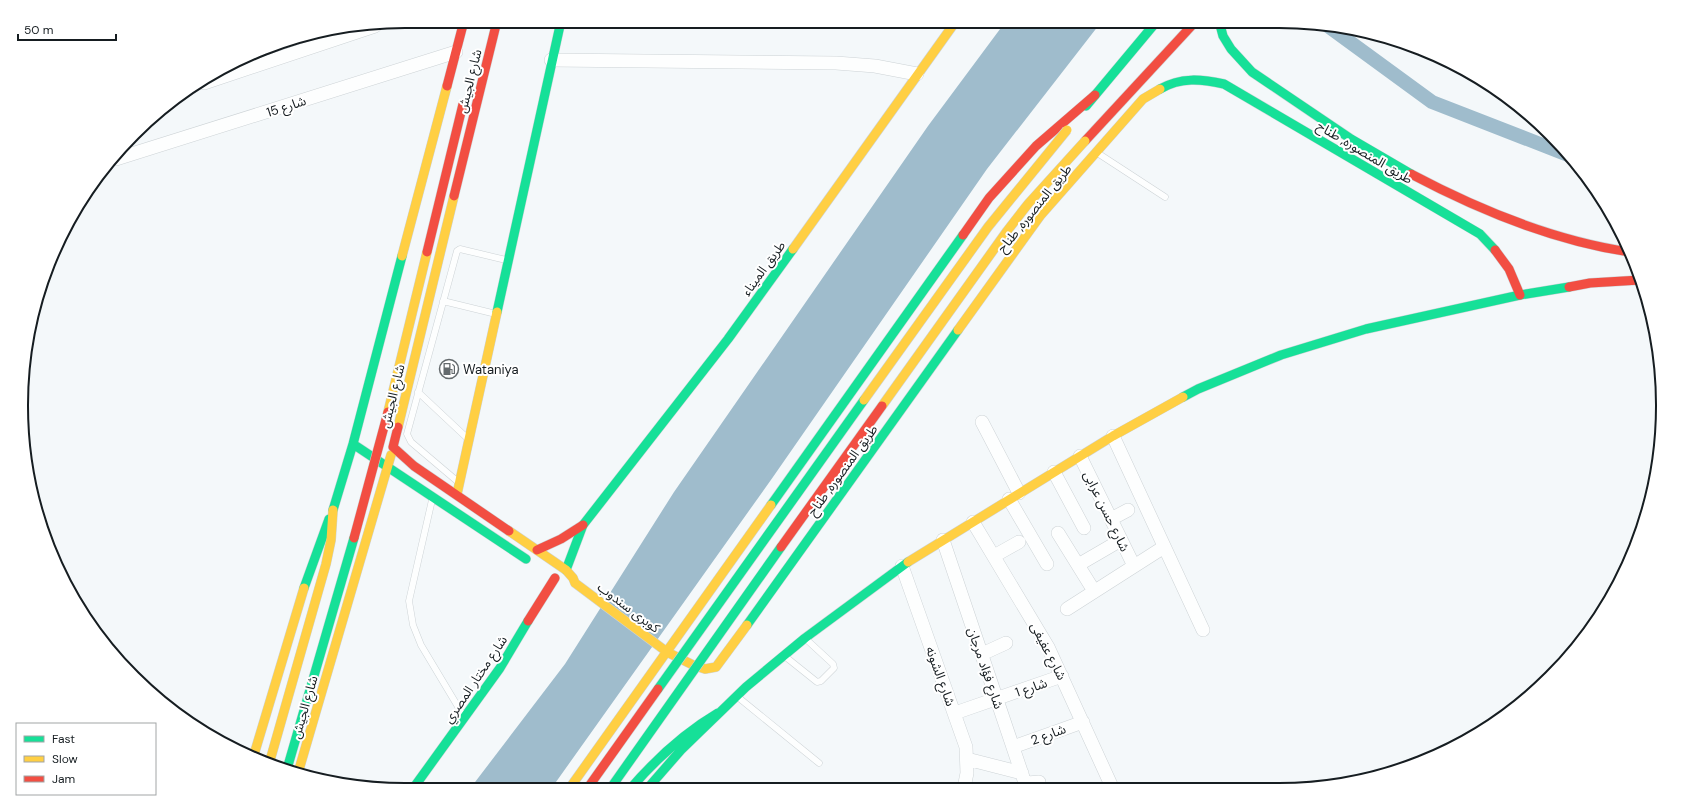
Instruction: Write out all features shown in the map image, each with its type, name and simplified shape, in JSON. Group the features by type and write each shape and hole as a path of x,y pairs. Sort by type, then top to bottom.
{"main road":[{"name":"شارع الجيش","path":"255,751 300,598 333,507 353,444 462,28"},
{"name":"شارع الجيش","path":"300,768 388,468 495,28"},
{"path":"457,494 559,28"},
{"name":"طريق الميناء","path":"566,570 583,525 728,339 951,28"},
{"path":"591,783 988,227 1151,28"},
{"path":"614,783 814,500 932,338 1007,231 1028,204 1084,141 1189,28"},
{"path":"1221,28 1226,42 1235,56 1250,70 1344,134 1400,168 1451,194 1542,231 1577,242 1623,251"},
{"name":"طريق المنصوره, طناح","path":"668,652 693,665 705,669 711,669 720,663 1040,216 1143,99 1161,87 1182,80 1203,79 1224,84 1242,94 1480,234 1494,246 1505,261 1514,277 1520,295"},
{"path":"573,783 668,652 989,198 1036,146 1095,95"},
{"path":"288,764 348,561 387,416 464,101"},
{"path":"1392,183 1400,168"},
{"path":"652,783 681,750 736,696 804,638 902,566 1113,436 1198,390 1239,371 1280,355 1366,329 1520,295 1590,283 1635,280"},
{"path":"353,444 536,565"},
{"path":"393,447 414,466 566,570"},
{"path":"431,495 435,480"},
{"path":"271,758 326,564 331,540 333,507"},
{"name":"طريق الميناء","path":"537,550 561,539 583,525"},
{"name":"كوبرى سندوب","path":"561,580 573,578 566,570"},
{"name":"كوبرى سندوب","path":"561,580 590,595 668,652"},
{"name":"شارع مختار المصري","path":"417,783 465,718 561,580"},
{"path":"600,783 671,681 673,669 668,652"},
{"path":"635,783 647,770 687,733 718,713"}],"street":[{"path":"232,71 296,46 357,31"},
{"name":"شارع 15","path":"122,157 456,52"},
{"path":"551,60 836,63 874,66 917,74"},
{"path":"982,422 1014,496 1047,564"},
{"path":"1113,436 1203,630"},
{"name":"شارع حسن عرابى","path":"1080,456 1134,566"},
{"path":"1054,472 1084,528"},
{"path":"1111,519 1128,510"},
{"name":"شارع عفيفى","path":"973,522 1041,633 1110,783"},
{"path":"1058,533 1094,591"},
{"name":"شارع فؤاد مرجان","path":"943,540 1022,773"},
{"path":"1078,565 1121,540"},
{"path":"994,556 1019,542"},
{"path":"1066,609 1164,547"},
{"name":"شارع الشونه","path":"902,566 966,747 967,759 965,783"},
{"path":"982,654 1006,643"},
{"name":"شارع 1","path":"955,713 1062,676"},
{"name":"شارع 2","path":"1013,747 1083,722"},
{"path":"967,759 1022,773 1026,782 1029,783"}],"lane":[{"path":"1096,152 1165,197"},
{"path":"460,483 408,438 407,434 457,251 464,250 508,260"},
{"path":"443,301 496,314"},
{"path":"418,392 469,439"},
{"path":"431,495 409,601 413,625 421,644 465,718"},
{"path":"784,655 817,682 821,681 834,668 833,664 804,638"},
{"path":"736,696 819,763"}],"water":[{"path":"1001,28 1097,28 987,169 773,477 555,783 474,783 565,664 674,492 928,126"}],"waterway":[{"path":"1337,32 1432,102 1556,150"}],"traffic: fast":[{"path":"497,312 559,28"},
{"path":"1086,106 1151,28"},
{"path":"1221,28 1223,36 1231,49 1252,72 1351,139 1411,174"},
{"path":"1160,89 1176,82 1191,80 1224,84 1480,234 1495,250"},
{"path":"771,505 963,235"},
{"path":"566,570 583,525 728,339 793,249"},
{"path":"333,510 353,444 402,256"},
{"path":"1183,397 1198,389 1281,355 1366,329 1520,295 1569,287"},
{"path":"747,625 958,330"},
{"path":"658,689 864,400"},
{"path":"353,444 526,559"},
{"path":"304,588 329,519"},
{"path":"288,764 354,538"},
{"path":"614,783 781,547"},
{"path":"652,783 681,750 746,687 805,638 908,562"},
{"path":"417,783 500,668 528,621"},
{"path":"635,783 671,747 718,713"}],"traffic: slow":[{"path":"793,249 951,28"},
{"path":"402,256 447,86"},
{"path":"958,330 1040,216 1143,99 1160,89"},
{"path":"864,400 988,227 1067,130"},
{"path":"882,406 1007,231 1028,204 1085,141"},
{"path":"398,427 454,196"},
{"path":"388,412 427,252"},
{"path":"457,494 497,312"},
{"path":"908,562 1113,436 1183,397"},
{"path":"300,768 391,455"},
{"path":"573,783 771,505"},
{"path":"271,758 326,564 331,540 333,510"},
{"path":"509,531 566,570 573,578 575,583"},
{"path":"575,583 667,652 693,665 705,669 716,667 747,625"},
{"path":"255,751 304,588"}],"traffic: jam":[{"path":"447,86 462,28"},
{"path":"454,196 495,28"},
{"path":"1085,141 1190,28"},
{"path":"963,235 989,198 1036,146 1095,95"},
{"path":"427,252 463,104"},
{"path":"1411,174 1490,212 1545,232 1602,247 1622,251"},
{"path":"1495,250 1509,269 1520,295"},
{"path":"1569,287 1590,283 1635,280"},
{"path":"781,547 882,406"},
{"path":"354,538 388,412"},
{"path":"398,427 393,447 414,466 509,531"},
{"path":"537,550 561,539 583,525"},
{"path":"528,621 555,578"},
{"path":"591,783 658,689"}],"place":[{"name":"Wataniya","path":"449,369"}]}
